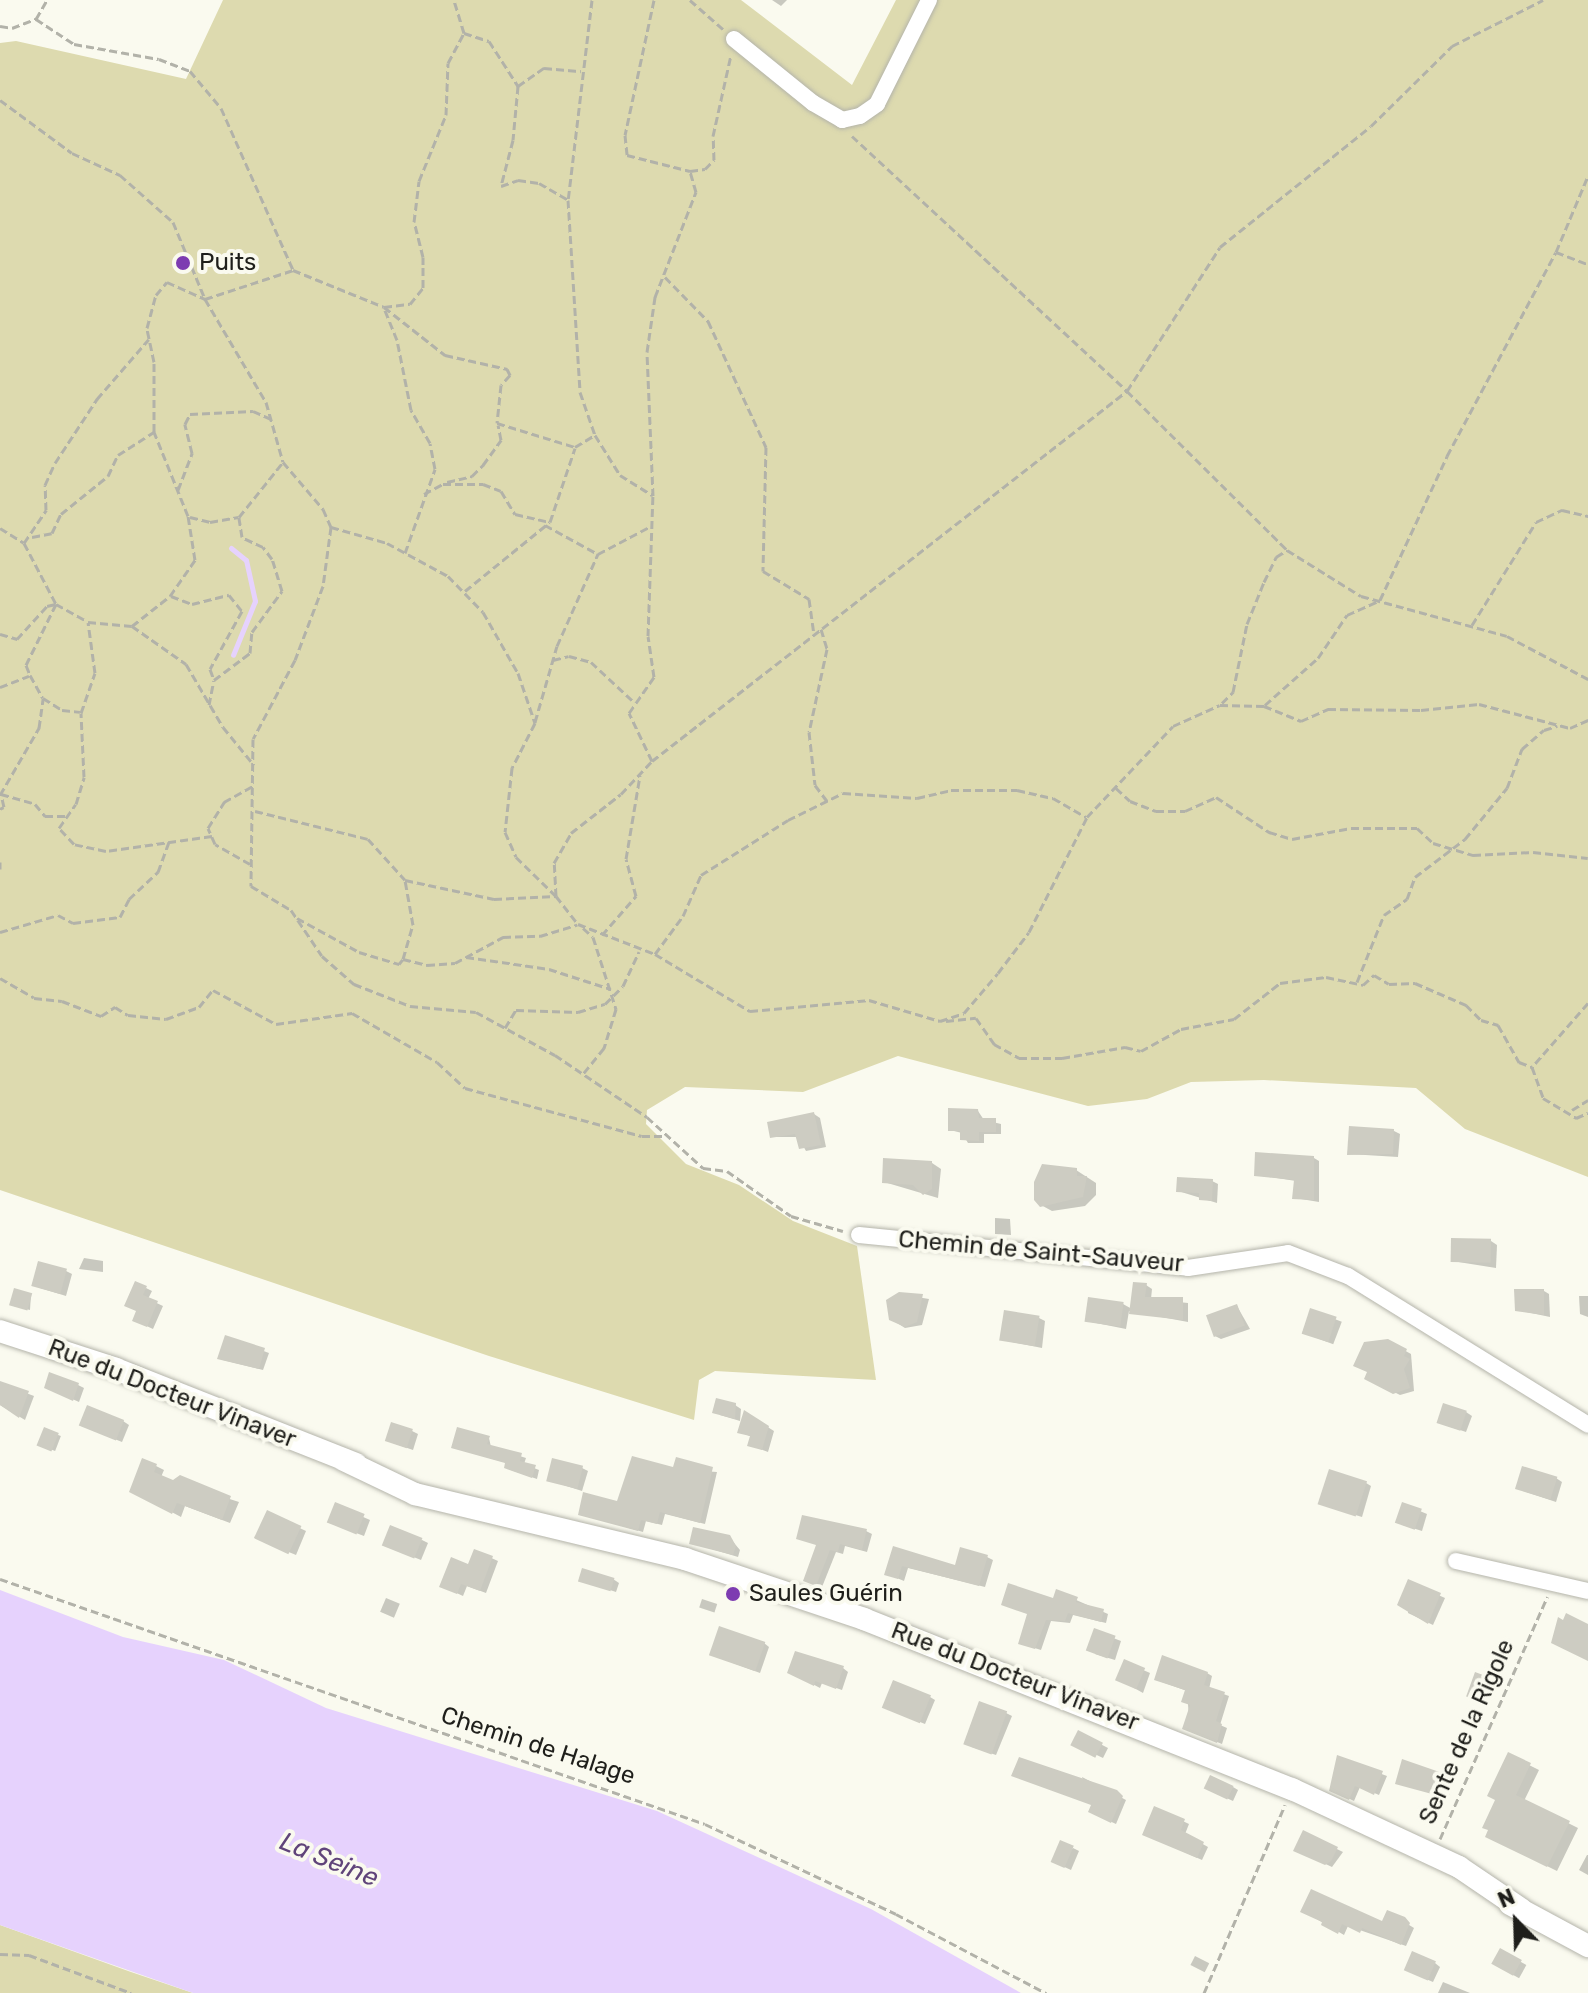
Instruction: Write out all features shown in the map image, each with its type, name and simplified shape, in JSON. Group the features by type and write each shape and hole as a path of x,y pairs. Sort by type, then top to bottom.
{"main road":[{"name":"Rue du Docteur Vinaver","path":"0,1331 116,1369 344,1460 505,1515 774,1587 1158,1732 1428,1849 1461,1881 1521,1909 1588,1946"}],"street":[{"path":"734,39 823,109 842,120 860,116 877,104 929,0"},
{"name":"Chemin de Saint-Sauveur","path":"859,1235 1188,1268 1296,1255 1392,1302 1588,1425"},
{"path":"1456,1561 1588,1591"}],"path":[{"path":"0,26 12,28 36,19 47,0"},
{"path":"384,307 410,304 423,288 423,257 414,222 419,181 446,115 448,63 464,33 454,0"},
{"path":"592,0 568,200 580,392 595,435 620,475 653,496"},
{"path":"654,0 625,135 627,155 690,171 705,169 714,160 713,136 734,39 690,0"},
{"path":"556,896 554,863 571,833 652,761 1127,391 1220,247 1371,126 1452,46 1543,0"},
{"path":"36,19 74,44 159,59 190,71 228,121 293,270"},
{"path":"464,33 489,41 518,86 513,140 501,186 518,180 539,183 568,200"},
{"path":"518,86 544,68 583,71"},
{"path":"0,100 72,153 149,196 173,222 205,299 253,378 271,419 283,462 323,509 331,527 323,586 295,660 253,739 255,811 251,886 294,916 359,952 399,964 413,925 405,880 368,839 255,811"},
{"path":"823,109 1127,391 1287,550 1361,596 1507,636 1588,679"},
{"path":"652,761 629,713 654,677 648,636 653,496 647,352 655,297 696,192 690,171"},
{"path":"1264,706 1318,658 1347,615 1380,600 1447,456 1556,252 1588,176"},
{"path":"1556,252 1588,264"},
{"path":"132,626 170,596 195,560 188,516 154,432 149,339 156,295 167,282 205,299 293,270 384,307 445,355 507,369 510,375 501,385 497,423 501,440 472,476 443,484 424,494"},
{"path":"665,277 708,321 766,447 763,571 809,599 814,635"},
{"path":"384,307 397,340 411,410 430,443 435,469 405,553"},
{"path":"24,543 46,510 45,485 55,463 97,399 149,339"},
{"path":"178,491 192,453 185,424 190,414 253,411 271,419"},
{"path":"497,423 575,447"},
{"path":"29,537 52,533 61,514 108,476 118,455 154,432"},
{"path":"465,591 548,524 575,447 595,435"},
{"path":"188,516 210,522 239,517 283,462"},
{"path":"443,484 465,482 501,491 515,514 548,524 598,554"},
{"path":"1472,625 1536,522 1562,510 1588,516"},
{"path":"214,680 250,653 252,632 282,591 272,559 263,547 242,537 239,517"},
{"path":"583,1074 610,1034 613,996 593,937 516,857 505,832 512,768 535,723 553,660 598,554 651,526"},
{"path":"331,527 405,553 465,591 518,673 535,723"},
{"path":"0,528 24,543 56,604 88,622 132,626 186,664 209,705 255,765"},
{"path":"940,1021 964,1013 1029,932 1087,817 1173,726 1220,705 1233,692 1247,624 1276,557 1287,550"},
{"path":"170,596 192,604 229,595 242,611 210,669 214,680 209,705"},
{"path":"0,634 17,639 47,606 56,604"},
{"path":"56,604 26,665 43,698 62,710 81,713"},
{"path":"88,622 95,673 81,713 84,777 76,804 59,828 74,844 106,851 212,836"},
{"path":"821,629 827,649 809,732 815,785 827,801"},
{"path":"553,660 569,656 591,662 635,703"},
{"path":"0,687 30,675"},
{"path":"0,809 4,807 0,794 39,728 43,698"},
{"path":"1220,705 1264,706 1301,721 1328,709 1421,710 1479,704 1560,725"},
{"path":"1357,982 1384,915 1407,899 1415,877 1451,848 1507,788 1522,749 1544,730 1588,720"},
{"path":"602,935 636,896 626,859 640,774"},
{"path":"252,864 215,844 208,828 224,802 255,785"},
{"path":"1116,788 1130,801 1156,811 1185,811 1216,797 1269,832 1292,839 1351,828 1417,828 1433,843 1473,855 1533,852 1588,858"},
{"path":"655,954 683,916 701,875 843,793 917,798 951,790 1017,790 1065,803 1087,817"},
{"path":"0,794 35,804 45,816 65,816"},
{"path":"0,932 58,915 73,923 120,917 129,899 158,872 169,841"},
{"path":"0,862 0,869"},
{"path":"405,880 494,899 556,896"},
{"path":"294,916 322,956 354,984 410,1006 476,1012 583,1074 703,1168 727,1171 791,1216 859,1235"},
{"path":"403,959 427,965 466,957 503,937 540,936 578,924 639,951 655,954 750,1011 869,1000 940,1021 976,1018 994,1044 1019,1058 1062,1058 1125,1047 1141,1051 1181,1029 1234,1019 1280,983 1326,977 1363,985 1374,975 1389,984 1415,983 1466,1005 1481,1020 1498,1025 1519,1062 1532,1067 1543,1098 1571,1111 1576,1118 1588,1113"},
{"path":"505,1028 516,1010 578,1012 613,996 623,986 639,951"},
{"path":"466,957 549,969 611,989"},
{"path":"0,978 34,998 62,1001 101,1016 115,1007 128,1015 166,1019 199,1007 213,990 276,1024 352,1013 437,1062 465,1088 642,1136 666,1136"},
{"path":"1532,1067 1588,1003"},
{"path":"1571,1111 1588,1100"},
{"name":"Chemin de Halage","path":"0,1579 705,1824 896,1914 1046,1993"},
{"name":"Sente de la Rigole","path":"1428,1849 1553,1582"},
{"path":"1204,1993 1292,1789"},
{"path":"0,1954 29,1955 131,1993"}],"shaded area":[{"path":"223,0 741,0 852,85 896,0 1588,0 1588,1177 1465,1129 1416,1088 1264,1080 1191,1082 1147,1099 1088,1106 898,1056 803,1092 685,1087 647,1110 646,1124 686,1164 739,1185 793,1221 857,1246 876,1380 715,1371 699,1380 694,1420 489,1356 0,1190 0,43 16,41 186,79"},
{"path":"0,1925 131,1972 193,1993 0,1993"}],"water":[{"name":"La Seine","path":"0,1590 123,1637 224,1660 326,1708 657,1811 871,1909 1021,1993 193,1993 0,1925"}],"building":[{"path":"948,1108 978,1109 979,1118 996,1118 996,1132 979,1132 979,1141 960,1140 960,1131 948,1131"},
{"path":"814,1112 821,1145 799,1149 795,1134 770,1138 767,1122"},
{"path":"1349,1126 1394,1129 1393,1154 1347,1155"},
{"path":"1255,1152 1314,1156 1314,1200 1292,1199 1294,1180 1254,1176"},
{"path":"883,1158 932,1161 932,1189 923,1195 913,1185 882,1183"},
{"path":"1042,1164 1077,1168 1077,1176 1087,1176 1083,1197 1040,1207 1034,1200 1034,1182"},
{"path":"1177,1177 1213,1179 1212,1201 1199,1200 1199,1193 1176,1192"},
{"path":"1451,1238 1491,1239 1491,1263 1451,1262"},
{"path":"38,1261 67,1269 60,1294 31,1286"},
{"path":"135,1281 147,1286 143,1295 158,1301 147,1327 132,1321 136,1311 124,1306"},
{"path":"1133,1282 1147,1283 1145,1297 1183,1297 1183,1320 1129,1314"},
{"path":"14,1288 32,1293 27,1311 9,1305"},
{"path":"1514,1289 1544,1289 1544,1315 1515,1311"},
{"path":"899,1292 923,1294 917,1322 905,1327 889,1320 886,1300"},
{"path":"1088,1297 1124,1302 1120,1327 1085,1322"},
{"path":"1237,1304 1245,1326 1214,1337 1206,1315"},
{"path":"1310,1308 1337,1317 1328,1342 1302,1334"},
{"path":"1004,1310 1040,1316 1035,1346 999,1341"},
{"path":"225,1335 265,1348 259,1369 217,1359"},
{"path":"1388,1339 1407,1349 1404,1356 1410,1359 1404,1369 1410,1388 1393,1394 1364,1379 1367,1372 1353,1366 1364,1342"},
{"path":"49,1372 79,1383 73,1401 44,1388"},
{"path":"0,1381 29,1391 19,1418 0,1405"},
{"path":"716,1398 736,1403 735,1419 712,1413"},
{"path":"1443,1403 1467,1411 1460,1431 1437,1423"},
{"path":"87,1405 124,1420 116,1440 79,1425"},
{"path":"744,1410 769,1426 762,1450 747,1446 750,1436 737,1433"},
{"path":"391,1422 413,1429 407,1448 385,1441"},
{"path":"44,1427 59,1433 51,1452 37,1446"},
{"path":"457,1427 490,1436 487,1444 522,1453 520,1461 536,1465 532,1478 504,1468 505,1463 451,1448"},
{"path":"632,1456 673,1467 676,1457 713,1467 700,1523 660,1512 657,1524 641,1520 638,1531 578,1515 583,1492 617,1501"},
{"path":"142,1458 157,1464 154,1472 173,1480 180,1475 231,1496 222,1520 177,1503 172,1514 129,1492"},
{"path":"552,1458 583,1466 577,1489 546,1481"},
{"path":"1522,1466 1557,1477 1550,1500 1515,1489"},
{"path":"1329,1469 1367,1481 1356,1517 1318,1504"},
{"path":"335,1502 365,1514 356,1534 327,1522"},
{"path":"1402,1502 1422,1509 1415,1530 1395,1523"},
{"path":"267,1510 301,1526 288,1554 254,1538"},
{"path":"802,1515 867,1529 862,1550 840,1544 838,1552 830,1550 816,1586 803,1581 816,1545 796,1539"},
{"path":"390,1525 422,1538 414,1559 382,1545"},
{"path":"693,1527 730,1535 736,1546 733,1555 689,1544"},
{"path":"893,1546 955,1565 960,1547 988,1555 979,1586 902,1566 898,1579 884,1575"},
{"path":"474,1549 493,1556 480,1591 461,1584 457,1594 439,1587 451,1557 468,1564"},
{"path":"582,1568 615,1578 610,1591 578,1581"},
{"path":"1408,1579 1441,1593 1428,1624 1397,1605"},
{"path":"1008,1583 1053,1598 1056,1589 1078,1597 1076,1602 1104,1609 1101,1622 1068,1613 1065,1621 1046,1620 1035,1649 1018,1644 1027,1614 1001,1605"},
{"path":"1566,1613 1588,1624 1588,1661 1551,1643 1558,1617 1563,1620"},
{"path":"719,1626 765,1642 755,1671 709,1655"},
{"path":"1094,1628 1116,1636 1107,1658 1086,1651"},
{"path":"795,1651 844,1666 836,1689 815,1681 814,1686 787,1673"},
{"path":"1162,1655 1208,1672 1204,1685 1225,1692 1216,1721 1222,1724 1217,1743 1182,1729 1190,1705 1181,1702 1185,1690 1154,1680"},
{"path":"1124,1659 1145,1668 1136,1689 1115,1680"},
{"path":"1475,1672 1489,1677 1480,1702 1466,1696"},
{"path":"893,1680 931,1695 920,1723 882,1708"},
{"path":"979,1701 1007,1711 991,1754 963,1744"},
{"path":"1078,1730 1103,1743 1095,1758 1070,1745"},
{"path":"1508,1752 1531,1763 1516,1795 1570,1821 1547,1867 1485,1837 1488,1830 1482,1828 1495,1800 1487,1796"},
{"path":"1337,1755 1383,1771 1374,1795 1355,1786 1349,1800 1329,1791"},
{"path":"1019,1757 1117,1790 1123,1796 1111,1823 1088,1812 1091,1805 1011,1776"},
{"path":"1402,1759 1451,1776 1443,1797 1395,1784"},
{"path":"1210,1775 1234,1786 1227,1800 1204,1789"},
{"path":"1154,1806 1185,1819 1181,1830 1204,1842 1197,1858 1142,1835"},
{"path":"1303,1830 1338,1847 1331,1861 1325,1865 1293,1851"},
{"path":"1060,1840 1074,1846 1064,1868 1051,1862"},
{"path":"1311,1889 1382,1921 1387,1910 1405,1917 1410,1923 1401,1945 1362,1928 1360,1933 1342,1924 1338,1934 1300,1912"},
{"path":"1500,1948 1522,1960 1513,1976 1491,1964"},
{"path":"1412,1951 1436,1961 1428,1980 1404,1970"}],"waterway":[{"path":"231,548 246,560 255,601 233,655"}],"place":[{"name":"Puits","path":"183,263"},
{"name":"Saules Guérin","path":"733,1594"}]}
